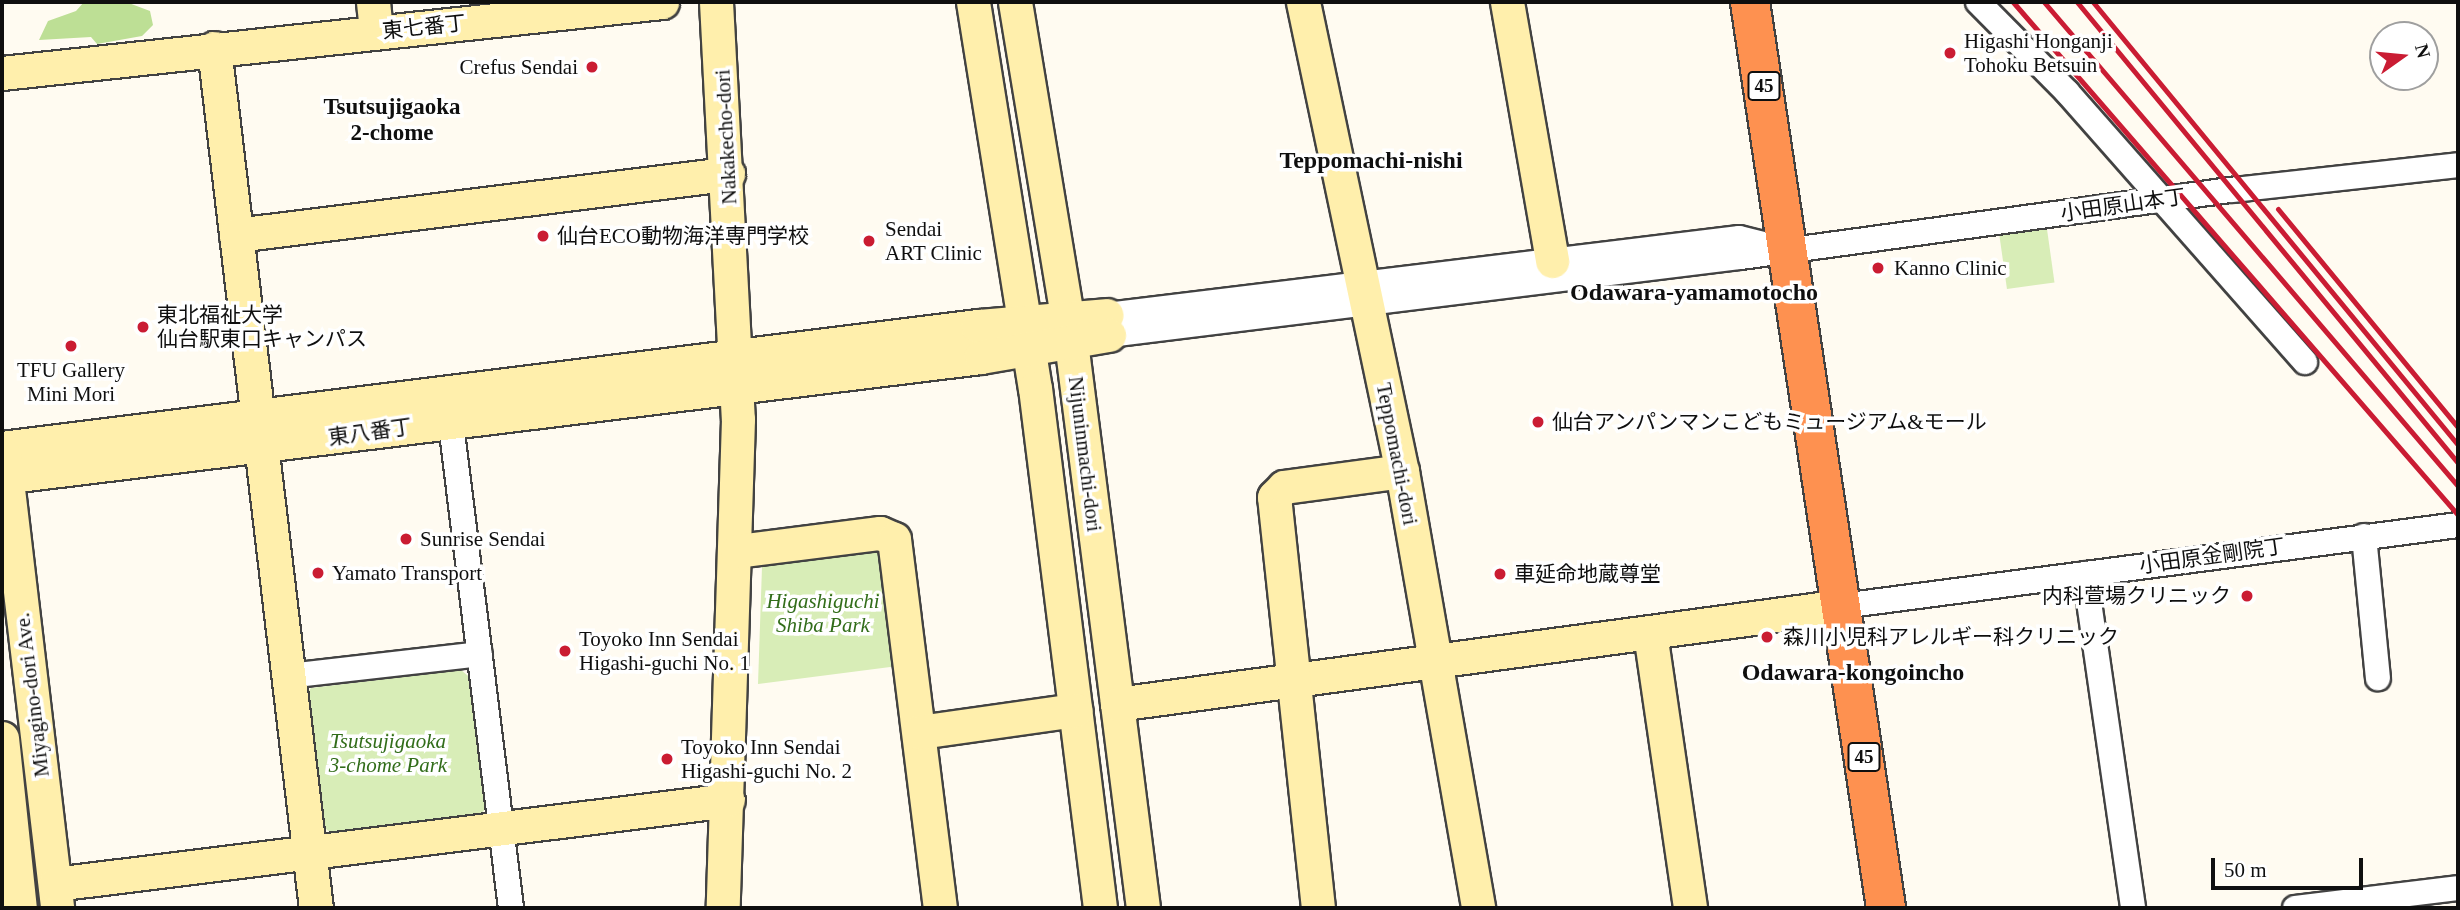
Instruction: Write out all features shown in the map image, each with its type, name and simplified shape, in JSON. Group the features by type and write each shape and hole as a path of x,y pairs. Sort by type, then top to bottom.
{"highway":[{"name":"45","path":"1750,2 1886,908"}],"street":[{"name":"東七番丁","path":"2,73 270,43 374,17 662,2"},
{"name":"Nakakecho-dori","path":"716,2 728,174 737,371 737,551 723,908"},
{"name":"Nijuninmachi-dori","path":"974,2 1027,335 1100,908"},
{"name":"Nijuninmachi-dori","path":"1015,2 1070,330 1143,908"},
{"name":"Teppomachi-dori","path":"1303,2 1402,471 1478,908"},
{"path":"1507,2 1552,261"},
{"path":"1978,2 2162,200 2305,362"},
{"path":"214,48 316,908"},
{"name":"小田原山本丁","path":"1366,293 1788,251 2162,200 2458,165"},
{"path":"236,235 728,174"},
{"path":"1108,325 1366,293 1552,261 1739,237 1788,251"},
{"name":"東八番丁","path":"3,463 1108,325"},
{"path":"449,407 511,908"},
{"name":"Miyagino-dori Ave.","path":"2,440 56,896"},
{"path":"1318,908 1274,497 1284,487 1402,471"},
{"name":"小田原金剛院丁","path":"1842,606 2458,525"},
{"path":"737,551 880,533 894,539 940,908"},
{"path":"2364,536 2378,678"},
{"path":"2085,574 2133,908"},
{"path":"1117,705 1842,606"},
{"path":"1650,633 1690,908"},
{"path":"288,676 480,654"},
{"path":"919,732 1075,710"},
{"name":"Miyagino-dori Ave.","path":"2,738 13,896"},
{"path":"56,896 309,854 729,800"},
{"path":"2295,908 2458,888"}],"green space":[{"path":"84,2 126,2 150,11 153,25 142,36 97,44 91,37 39,40 48,21 76,11"},
{"path":"2046,222 2054,282 2007,289 1998,229"},
{"name":"Higashiguchi Shiba Park","path":"875,545 884,553 898,666 758,684 762,567 770,558"},
{"name":"Tsutsujigaoka 3-chome Park","path":"461,670 473,680 488,806 477,818 332,834 320,824 303,700 311,688"}],"railway":[{"path":"2013,2 2458,515"},
{"path":"2044,2 2458,486"},
{"path":"2077,2 2458,463"},
{"path":"2093,2 2458,445"},
{"path":"2278,209 2458,427"}],"place":[{"name":"Higashi Honganji Tohoku Betsuin","path":"1950,53"},
{"name":"Crefus Sendai","path":"592,67"},
{"name":"仙台ECO動物海洋専門学校","path":"543,236"},
{"name":"Sendai ART Clinic","path":"869,241"},
{"name":"Kanno Clinic","path":"1878,268"},
{"name":"東北福祉大学 仙台駅東口キャンパス","path":"143,327"},
{"name":"TFU Gallery Mini Mori","path":"71,346"},
{"name":"仙台アンパンマンこどもミュージアム&モール","path":"1538,422"},
{"name":"Sunrise Sendai","path":"406,539"},
{"name":"Yamato Transport","path":"318,573"},
{"name":"車延命地蔵尊堂","path":"1500,574"},
{"name":"内科萱場クリニック","path":"2247,596"},
{"name":"森川小児科アレルギー科クリニック","path":"1767,637"},
{"name":"Toyoko Inn Sendai Higashi-guchi No. 1","path":"565,651"},
{"name":"Toyoko Inn Sendai Higashi-guchi No. 2","path":"667,759"}],"district":[{"name":"Tsutsujigaoka 2-chome","path":"392,120"},
{"name":"Teppomachi-nishi","path":"1371,161"},
{"name":"Odawara-yamamotocho","path":"1694,293"},
{"name":"Odawara-kongoincho","path":"1853,673"}]}
